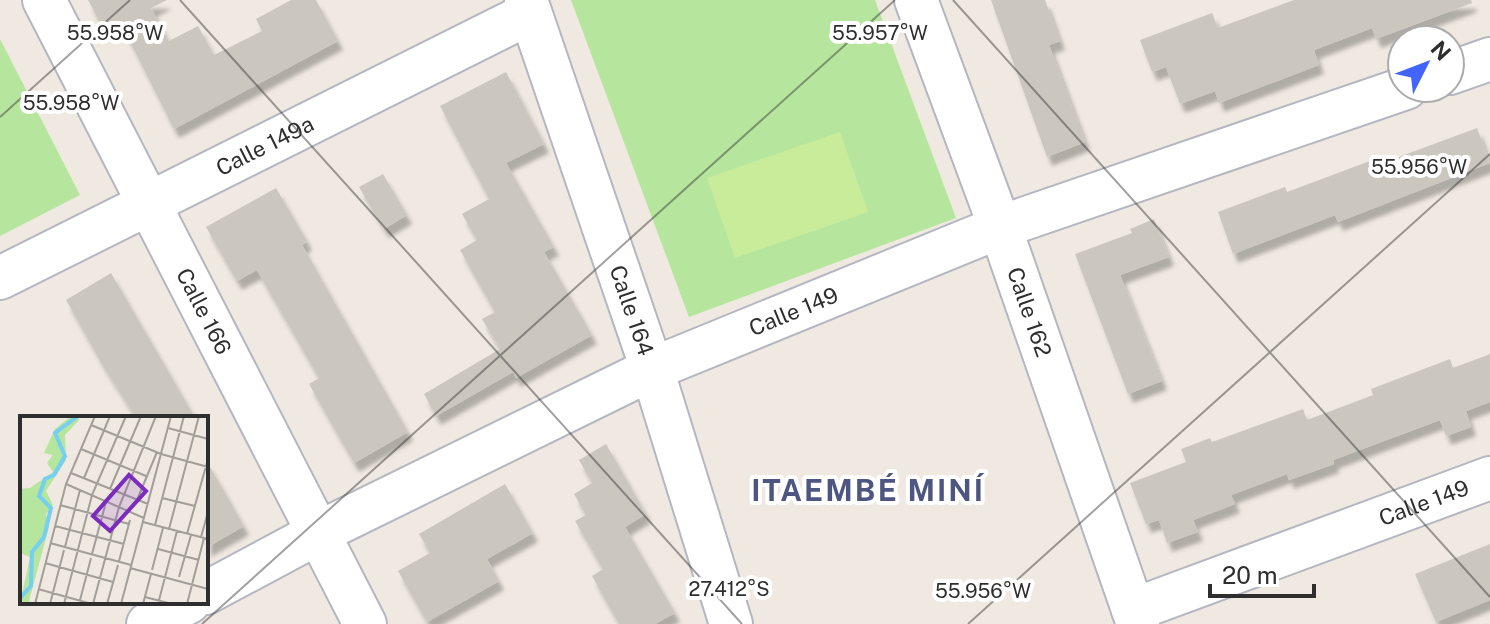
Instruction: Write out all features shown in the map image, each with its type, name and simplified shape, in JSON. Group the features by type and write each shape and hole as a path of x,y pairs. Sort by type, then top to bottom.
{"street":[{"name":"Calle 166","path":"44,0 365,624"},
{"name":"Calle 162","path":"916,0 1000,227 1136,617"},
{"name":"Calle 149a","path":"0,278 528,6"},
{"name":"Calle 164","path":"528,6 652,369 731,624"},
{"path":"1466,67 1490,59"},
{"name":"Calle 149","path":"208,592 320,532 652,369 1000,227 1386,95"},
{"name":"Calle 149","path":"1136,617 1490,478"},
{"path":"148,624 185,604"}],"green space":[{"path":"571,0 875,0 956,218 689,317"},
{"path":"0,39 80,195 0,236"},
{"path":"840,132 868,212 735,258 707,178"}],"building":[{"path":"88,0 167,0 151,8 169,41 198,26 214,55 262,31 256,19 291,0 316,0 338,41 174,129 121,24 105,32"},
{"path":"991,0 1045,0 1060,41 1049,45 1085,142 1047,157"},
{"path":"1294,0 1471,0 1472,3 1416,24 1386,24 1386,35 1376,39 1372,28 1314,50 1319,65 1219,103 1215,91 1180,104 1166,67 1152,72 1140,40 1212,13 1218,28"},
{"path":"506,72 544,144 506,163 554,247 544,252 592,335 516,378 513,372 436,416 424,394 500,349 482,319 495,312 460,250 477,240 462,214 489,199 440,106"},
{"path":"1477,128 1490,163 1338,222 1335,215 1233,254 1218,212 1285,187 1287,192 1386,155 1388,161"},
{"path":"383,174 407,215 384,229 359,187"},
{"path":"276,188 307,241 302,245 408,432 354,463 309,384 319,378 257,270 237,281 206,227"},
{"path":"1154,219 1169,257 1120,275 1162,381 1128,394 1075,254 1132,233 1130,229"},
{"path":"111,273 194,416 135,416 66,300"},
{"path":"1490,354 1490,402 1466,411 1471,427 1446,436 1440,420 1333,460 1334,464 1289,480 1287,474 1231,495 1235,504 1193,520 1198,532 1167,543 1159,520 1146,524 1130,483 1186,462 1181,449 1210,438 1212,442 1303,409 1307,420 1373,395 1371,389 1450,359 1453,368"},
{"path":"606,444 646,514 625,527 675,613 655,624 619,624 592,576 603,569 575,521 586,515 574,494 592,483 579,460"},
{"path":"208,463 244,526 208,547"},
{"path":"505,484 533,533 487,559 499,581 427,622 398,571 430,553 419,534"},
{"path":"1490,544 1490,600 1436,622 1415,574"}],"district":[{"name":"ITAEMBÉ MINÍ","path":"868,491"}]}
